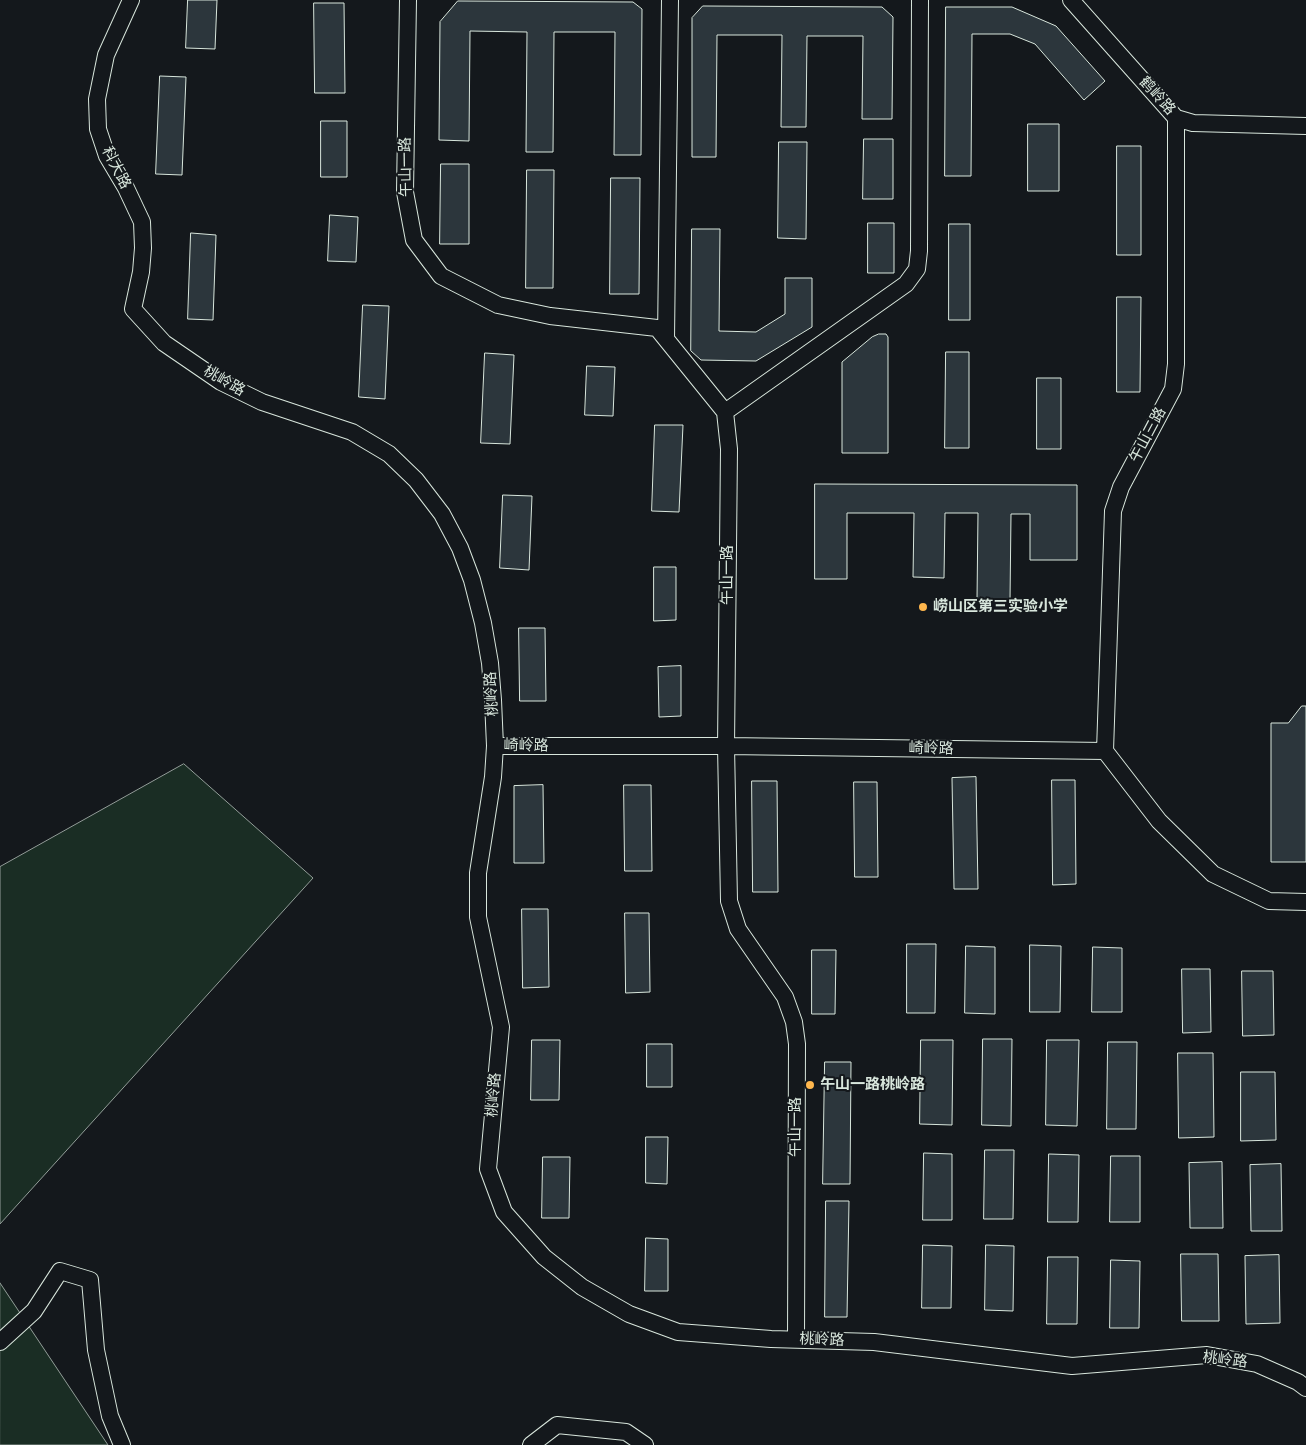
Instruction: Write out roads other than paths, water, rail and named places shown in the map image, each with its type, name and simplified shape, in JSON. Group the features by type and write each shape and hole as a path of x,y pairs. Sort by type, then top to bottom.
{"street":[{"name":"科大路","path":"130,0 106,55 97,99 98,128 107,156 126,188 142,222 143,248 141,272 133,309"},
{"name":"午山一路","path":"408,0 405,192 414,240 441,276 498,306 550,316 657,328 725,412 729,449 726,746 729,901 738,929 785,997 794,1022 796,1044 796,1340"},
{"path":"666,339 670,0"},
{"path":"725,412 906,284 917,269 919,251 920,0"},
{"name":"鹤岭路","path":"1071,0 1176,118 1193,123 1306,126"},
{"name":"午山三路","path":"1105,751 1113,511 1121,488 1173,389 1176,364 1176,118"},
{"name":"桃岭路","path":"133,309 164,343 221,382 262,402 352,432 389,454 416,480 442,514 460,548 472,580 483,623 490,663 495,746 493,777 478,873 478,917 501,1027 488,1169 504,1212 544,1257 582,1286 630,1314 678,1332 796,1340 874,1342 1072,1366 1207,1355 1257,1364 1298,1382 1306,1388"},
{"name":"崎岭路","path":"495,746 726,746 1105,751"},
{"path":"1105,751 1159,821 1213,874 1269,901 1306,902"},
{"path":"0,1342 34,1311 60,1271 90,1280 96,1350 110,1416 122,1445"},
{"path":"531,1445 557,1425 626,1432 645,1445"}],"place":[{"name":"崂山区第三实验小学","path":"923,607"},
{"name":"午山一路桃岭路","path":"810,1085"}]}
